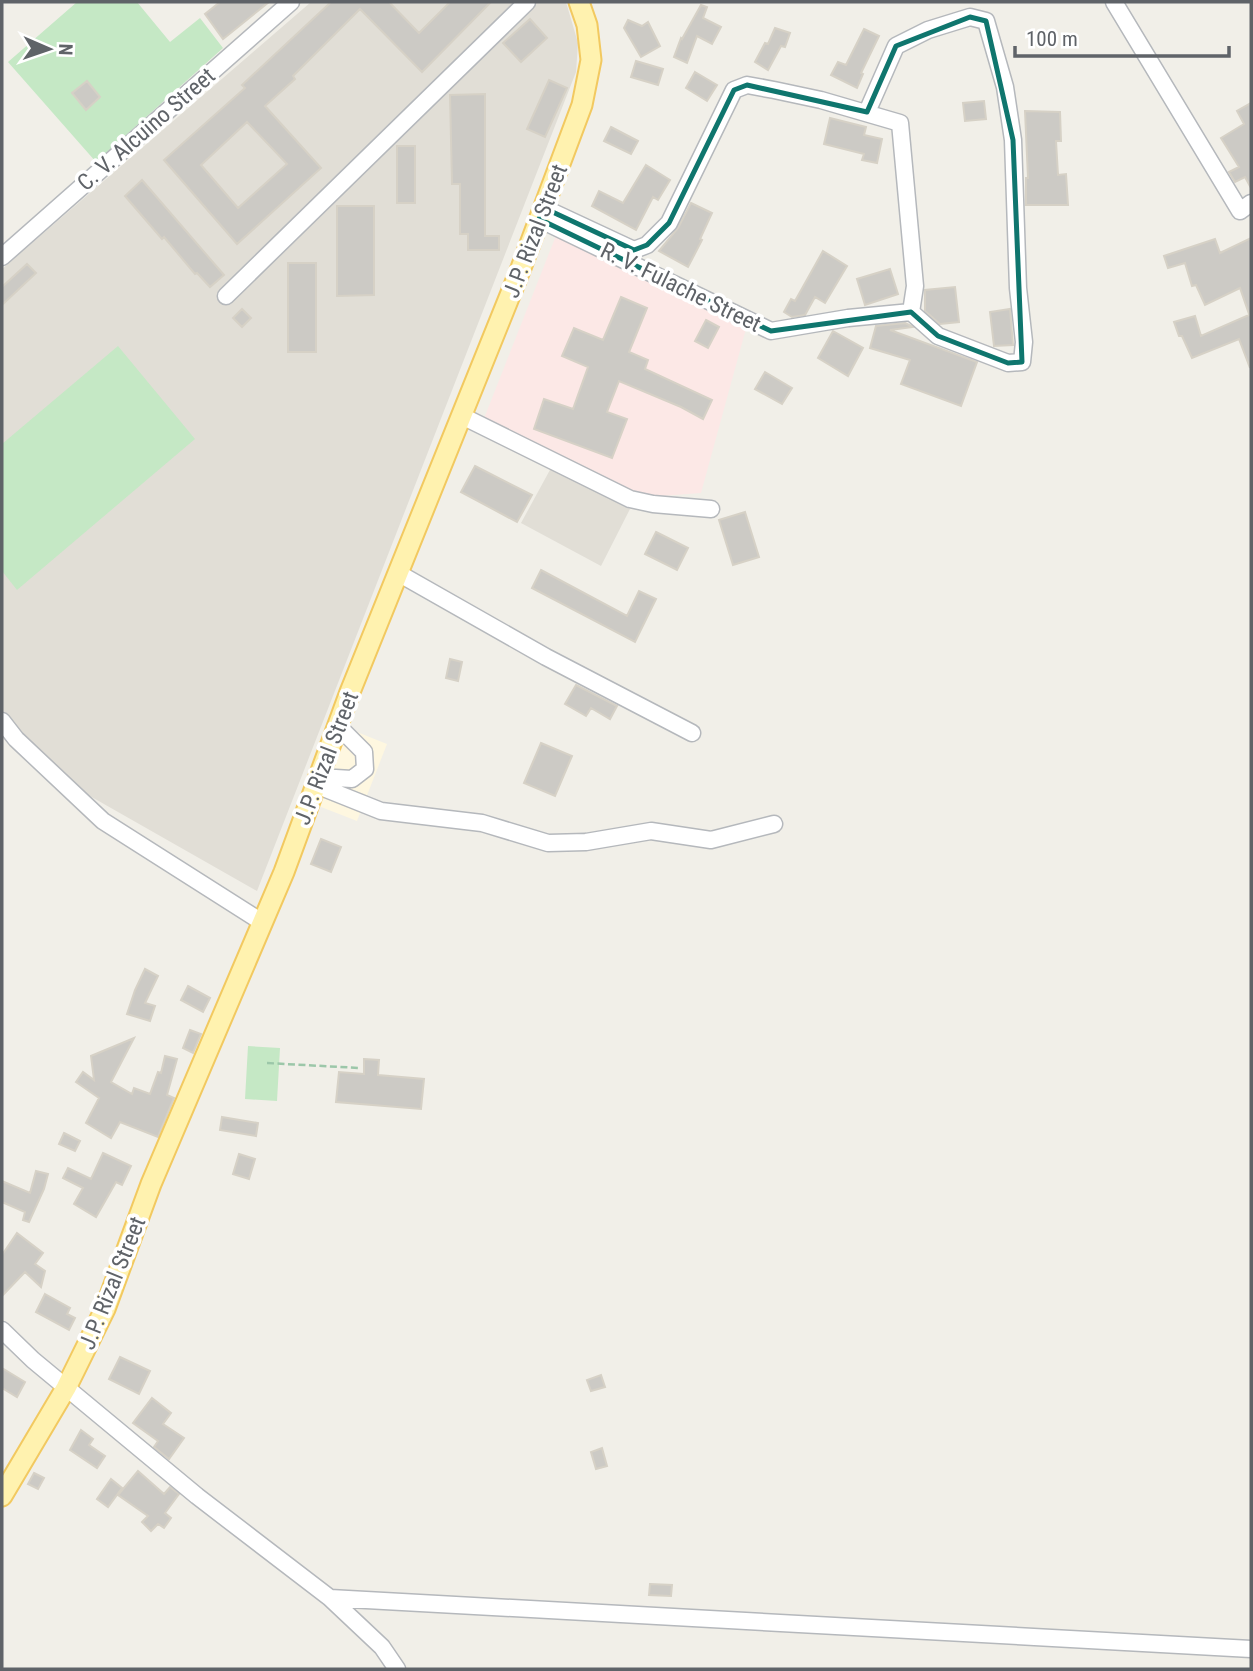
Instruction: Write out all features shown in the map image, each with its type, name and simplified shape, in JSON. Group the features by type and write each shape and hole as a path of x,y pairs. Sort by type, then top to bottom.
{"main road":[{"name":"J.P. Rizal Street","path":"2,1496 66,1388 105,1309 151,1184 262,922 541,214 582,105 592,60 587,25 579,2"}],"street":[{"name":"C. V. Alcuino Street","path":"2,257 291,2"},
{"path":"226,296 527,2"},
{"path":"1114,2 1240,211 1251,203"},
{"path":"541,214 634,250 648,246 669,223 734,90 747,85 867,112 900,123 915,286 911,312 938,336 1008,363 1022,362 1024,342 1018,288 1013,140 1005,86 986,21 970,17 928,30 896,46 867,112"},
{"name":"R. V. Fulache Street","path":"541,214 771,331 848,318 911,312"},
{"path":"462,416 630,499 653,504 711,509"},
{"path":"398,573 546,657 692,733"},
{"path":"2,721 16,739 103,821 262,922"},
{"path":"317,781 352,779 365,769 364,752 338,726"},
{"path":"317,781 380,811 482,823 548,843 586,842 651,831 711,840 774,824"},
{"path":"2,1330 66,1388 197,1496 330,1598 382,1647 397,1669"},
{"path":"330,1598 1251,1649"}],"path":[{"path":"267,1063 360,1068"}],"highlighted area":[{"path":"970,17 986,21 1013,140 1022,362 1008,363 938,336 911,312 771,331 539,219 544,208 634,250 647,245 669,223 734,90 747,85 867,112 896,46"}],"shaded area":[{"path":"311,2 566,2 578,43 576,72 257,891 60,779 2,709 2,269"},
{"path":"557,233 747,325 701,493 635,498 483,421"},
{"path":"551,468 630,509 601,566 521,523"},
{"path":"347,728 387,744 357,821 316,805"}],"green space":[{"path":"77,2 137,2 170,42 200,18 223,48 96,162 8,62"},
{"path":"118,346 195,439 17,590 2,571 2,444"},
{"path":"248,1046 280,1048 277,1101 245,1099"}],"building":[{"path":"220,2 269,2 223,39 205,14"},
{"path":"331,2 389,2 419,33 450,2 491,2 422,72 360,9 293,76 295,79 265,106 321,168 237,244 164,160 245,88 242,85","holes":["247,122 287,164 238,208 201,165"]},
{"path":"701,5 707,7 703,18 721,27 712,44 697,36 687,63 674,57 681,38"},
{"path":"530,19 547,38 521,62 503,43"},
{"path":"628,20 642,26 648,22 660,46 641,57 624,28"},
{"path":"775,28 790,33 785,47 781,46 768,70 755,62"},
{"path":"864,29 879,36 861,73 863,74 857,88 831,75 838,62 846,65"},
{"path":"636,61 663,69 658,85 631,77"},
{"path":"695,72 717,85 707,101 686,88"},
{"path":"549,80 567,88 545,137 527,129"},
{"path":"87,81 100,97 86,110 72,93"},
{"path":"485,94 485,236 499,236 499,250 468,250 468,234 460,234 460,184 452,184 450,95"},
{"path":"984,101 986,119 965,121 963,103"},
{"path":"1251,103 1251,188 1245,177 1235,182 1229,172 1239,167 1221,138 1244,124 1237,111"},
{"path":"1025,111 1060,112 1061,141 1056,141 1058,175 1066,174 1068,205 1026,205 1028,178"},
{"path":"830,118 866,127 864,135 882,139 877,163 862,160 864,154 824,144"},
{"path":"611,127 638,141 631,154 604,141"},
{"path":"397,146 415,146 415,203 397,203"},
{"path":"646,165 670,180 658,200 653,197 636,230 592,206 599,191 623,203"},
{"path":"142,180 224,275 210,287 195,274 164,237 162,239 125,196"},
{"path":"691,203 712,213 688,267 659,251 678,228"},
{"path":"337,206 374,206 374,295 337,296"},
{"path":"1251,238 1251,314 1240,288 1205,305 1196,285 1192,286 1185,263 1168,268 1164,256 1215,239 1220,253"},
{"path":"823,251 847,266 825,303 815,297 805,315 792,317 784,312 791,299 795,301"},
{"path":"288,263 316,263 316,352 288,352"},
{"path":"27,264 36,273 2,305 2,287"},
{"path":"890,269 898,294 865,305 857,279"},
{"path":"955,287 959,322 940,324 925,311 925,290"},
{"path":"621,297 647,308 629,352 648,360 645,369 712,400 703,419 619,381 607,412 627,419 612,458 534,429 544,399 573,409 588,367 562,356 574,328 603,340"},
{"path":"242,309 251,318 242,327 233,318"},
{"path":"1010,309 1013,345 994,346 990,312"},
{"path":"1251,314 1250,368 1239,339 1192,358 1174,322 1195,316 1201,336"},
{"path":"706,320 719,327 708,348 695,341"},
{"path":"905,323 913,327 890,330 977,362 961,406 901,384 910,360 870,348 876,326"},
{"path":"833,331 863,348 848,376 818,358"},
{"path":"765,372 792,388 782,404 755,389"},
{"path":"475,466 532,495 517,522 461,492"},
{"path":"745,512 759,557 733,565 719,520"},
{"path":"656,532 688,548 677,570 645,554"},
{"path":"541,570 627,616 639,591 656,599 635,642 532,588"},
{"path":"450,659 462,662 458,681 446,678"},
{"path":"576,685 617,706 610,719 591,708 586,716 565,704"},
{"path":"541,743 572,756 555,796 524,783"},
{"path":"321,839 341,847 331,872 311,864"},
{"path":"145,969 158,976 145,1003 155,1006 150,1021 127,1014"},
{"path":"188,986 210,998 203,1012 181,1000"},
{"path":"190,1030 201,1034 193,1053 183,1048"},
{"path":"134,1038 111,1082 132,1094 134,1088 150,1094 158,1072 161,1073 165,1056 177,1059 167,1095 174,1098 158,1137 120,1122 111,1138 86,1123 99,1098 76,1082 83,1072 94,1080 91,1056"},
{"path":"364,1059 379,1060 378,1075 424,1079 421,1109 336,1102 339,1072 364,1074"},
{"path":"222,1117 258,1123 256,1136 220,1130"},
{"path":"64,1133 80,1141 75,1151 59,1144"},
{"path":"103,1153 131,1166 122,1185 116,1182 96,1217 74,1204 83,1188 63,1178 68,1168 91,1179"},
{"path":"239,1154 255,1159 249,1179 233,1174"},
{"path":"36,1171 48,1174 29,1222 23,1220 25,1212 2,1202 2,1181 30,1193"},
{"path":"17,1233 43,1253 35,1264 45,1271 41,1287 25,1272 2,1296 2,1255"},
{"path":"45,1294 70,1308 67,1314 75,1318 69,1330 36,1312"},
{"path":"120,1357 150,1371 139,1394 109,1379"},
{"path":"2,1368 25,1382 17,1397 2,1388"},
{"path":"601,1375 605,1387 591,1391 587,1380"},
{"path":"152,1398 171,1413 163,1424 184,1438 169,1459 154,1447 158,1441 133,1423"},
{"path":"81,1430 93,1439 89,1445 105,1456 97,1468 70,1450"},
{"path":"602,1448 607,1466 596,1469 591,1452"},
{"path":"138,1471 164,1494 170,1487 179,1494 165,1513 171,1518 164,1528 158,1524 151,1531 142,1522 148,1516 118,1495"},
{"path":"34,1473 44,1478 38,1489 28,1484"},
{"path":"111,1479 122,1488 108,1507 97,1499"},
{"path":"650,1584 672,1585 671,1596 649,1595"}]}
